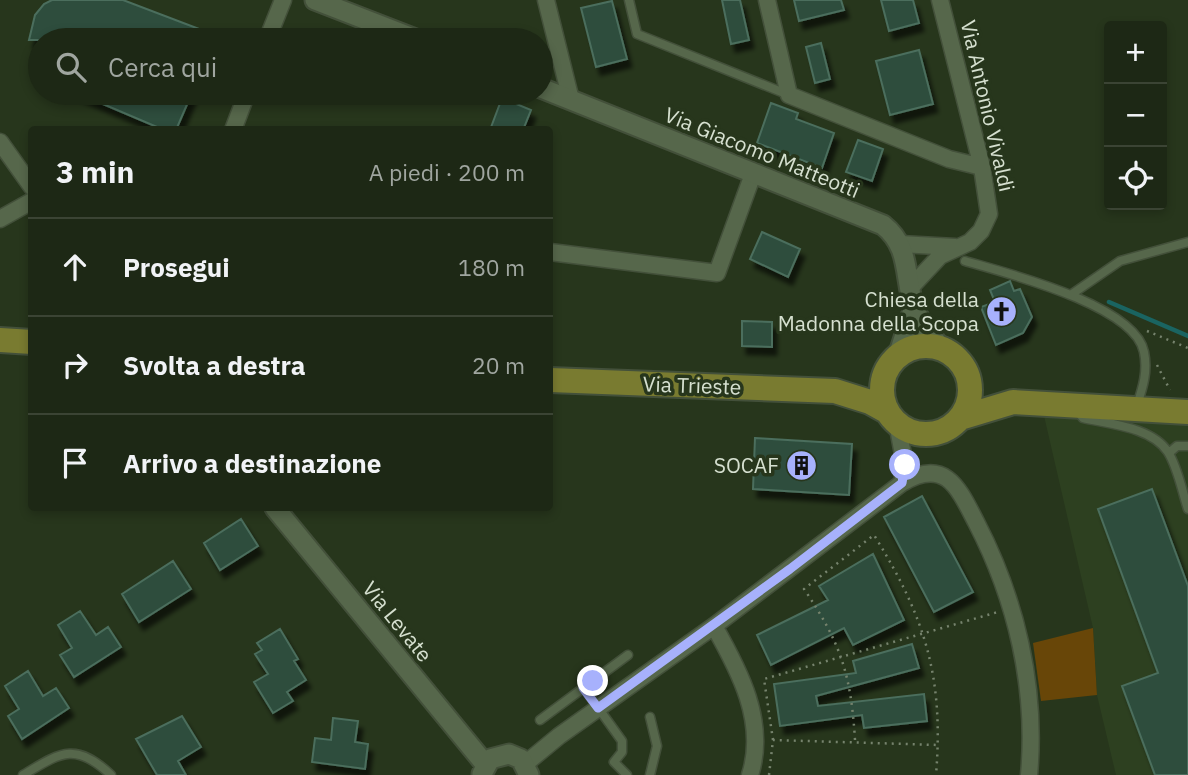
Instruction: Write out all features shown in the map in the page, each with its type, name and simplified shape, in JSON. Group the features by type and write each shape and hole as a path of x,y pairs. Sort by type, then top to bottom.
{"main road":[{"path":"0,340 28,342"},
{"path":"835,391 922,347 942,349 957,359 967,375 969,397 960,418"},
{"path":"892,418 882,389 894,361"},
{"path":"967,375 1013,402"},
{"name":"Via Trieste","path":"553,380 835,391"},
{"path":"835,391 870,402 912,432 930,434 947,429 960,418 1013,402 1188,412"}],"street":[{"path":"272,28 283,0"},
{"path":"316,0 387,28"},
{"path":"546,0 571,100"},
{"path":"768,0 789,94 950,159 982,167"},
{"name":"Via Antonio Vivaldi","path":"911,287 940,256 960,254 981,232 989,215 982,167 940,0"},
{"name":"Via Giacomo Matteotti","path":"553,93 883,225 900,244"},
{"path":"235,126 242,105"},
{"path":"0,142 28,181"},
{"path":"553,252 717,273 754,174"},
{"path":"0,219 28,203"},
{"path":"942,349 914,307 900,244 960,254"},
{"path":"894,361 914,307"},
{"path":"892,418 904,456 902,483"},
{"path":"483,770 502,753 515,755 527,770 598,708 714,626 902,483 918,473 932,472 954,484 994,557 1011,608 1022,649 1029,694 1030,775"},
{"name":"Via Levate","path":"277,511 483,770"},
{"path":"714,626 739,670 747,691 754,740 750,775"}],"lane":[{"path":"629,0 637,34 789,94"},
{"path":"1072,294 1121,261 1188,242"},
{"path":"960,254 1072,294 1118,318 1144,349 1146,377 1136,408"},
{"path":"1073,405 1083,418 1144,434 1158,441 1169,453 1188,509"},
{"path":"1169,453 1177,446 1188,446"},
{"path":"540,720 628,655"},
{"path":"583,688 622,741 622,752 614,762 627,775"},
{"path":"650,717 657,747 650,775"},
{"path":"23,775 57,755 75,752 96,761 111,775"}],"path":[{"path":"1118,318 1188,348"},
{"path":"1144,349 1159,367 1171,392"},
{"path":"855,740 852,699 842,655 824,618 804,589 874,535 909,594 925,633 936,698 939,746 936,775"},
{"path":"769,775 773,740 764,679 1011,608"},
{"path":"773,740 855,740 939,746"}],"shaded area":[{"path":"1042,407 1188,419 1188,775 1116,775 1097,695 1093,628"},
{"path":"1093,628 1097,695 1041,701 1033,643"}],"building":[{"path":"52,0 123,0 196,28 32,28 35,15 44,4"},
{"path":"722,0 740,0 749,40 731,44"},
{"path":"794,0 841,0 844,10 799,21"},
{"path":"881,0 913,0 919,23 889,31"},
{"path":"612,1 627,59 596,67 581,8"},
{"path":"821,43 830,79 815,83 806,47"},
{"path":"919,50 933,104 890,115 876,61"},
{"path":"771,103 798,113 796,119 834,133 822,168 757,143"},
{"path":"105,105 187,105 178,126 155,126"},
{"path":"499,105 519,105 531,110 525,126 492,126"},
{"path":"858,140 883,149 872,181 846,172"},
{"path":"762,232 800,249 788,277 750,259"},
{"name":"Chiesa della Madonna della Scopa","path":"1010,281 1014,291 1020,289 1032,317 1023,333 996,345 981,307 995,302 990,290"},
{"path":"742,321 772,322 772,347 742,346"},
{"name":"SOCAF","path":"755,438 852,444 849,495 753,489"},
{"path":"1152,489 1188,586 1188,775 1155,775 1122,686 1158,673 1098,509"},
{"path":"922,496 973,592 934,612 884,517"},
{"path":"241,519 258,546 220,570 204,543"},
{"path":"873,554 904,620 853,645 844,628 771,665 757,635 828,600 819,586"},
{"path":"173,561 191,589 139,622 122,594"},
{"path":"80,611 96,635 108,627 121,647 74,677 60,655 72,648 58,625"},
{"path":"280,629 298,659 294,661 306,680 287,692 293,701 273,713 254,682 268,674 255,654 262,650 257,643"},
{"path":"912,644 919,668 816,696 818,706 924,694 927,721 864,728 862,715 780,726 774,684 856,673 853,661"},
{"path":"28,671 43,696 56,688 69,708 22,739 8,716 19,709 5,686"},
{"path":"182,716 201,747 178,761 186,775 157,775 136,739"},
{"path":"333,718 358,721 355,742 368,744 365,769 312,762 315,738 331,740"}],"waterway":[{"path":"1109,302 1188,336"}],"place":[{"name":"Chiesa della Madonna della Scopa","path":"1002,312"},
{"name":"SOCAF","path":"802,466"}],"route":[{"path":"593,681 583,688 598,708 714,626 902,483 905,465"}]}
